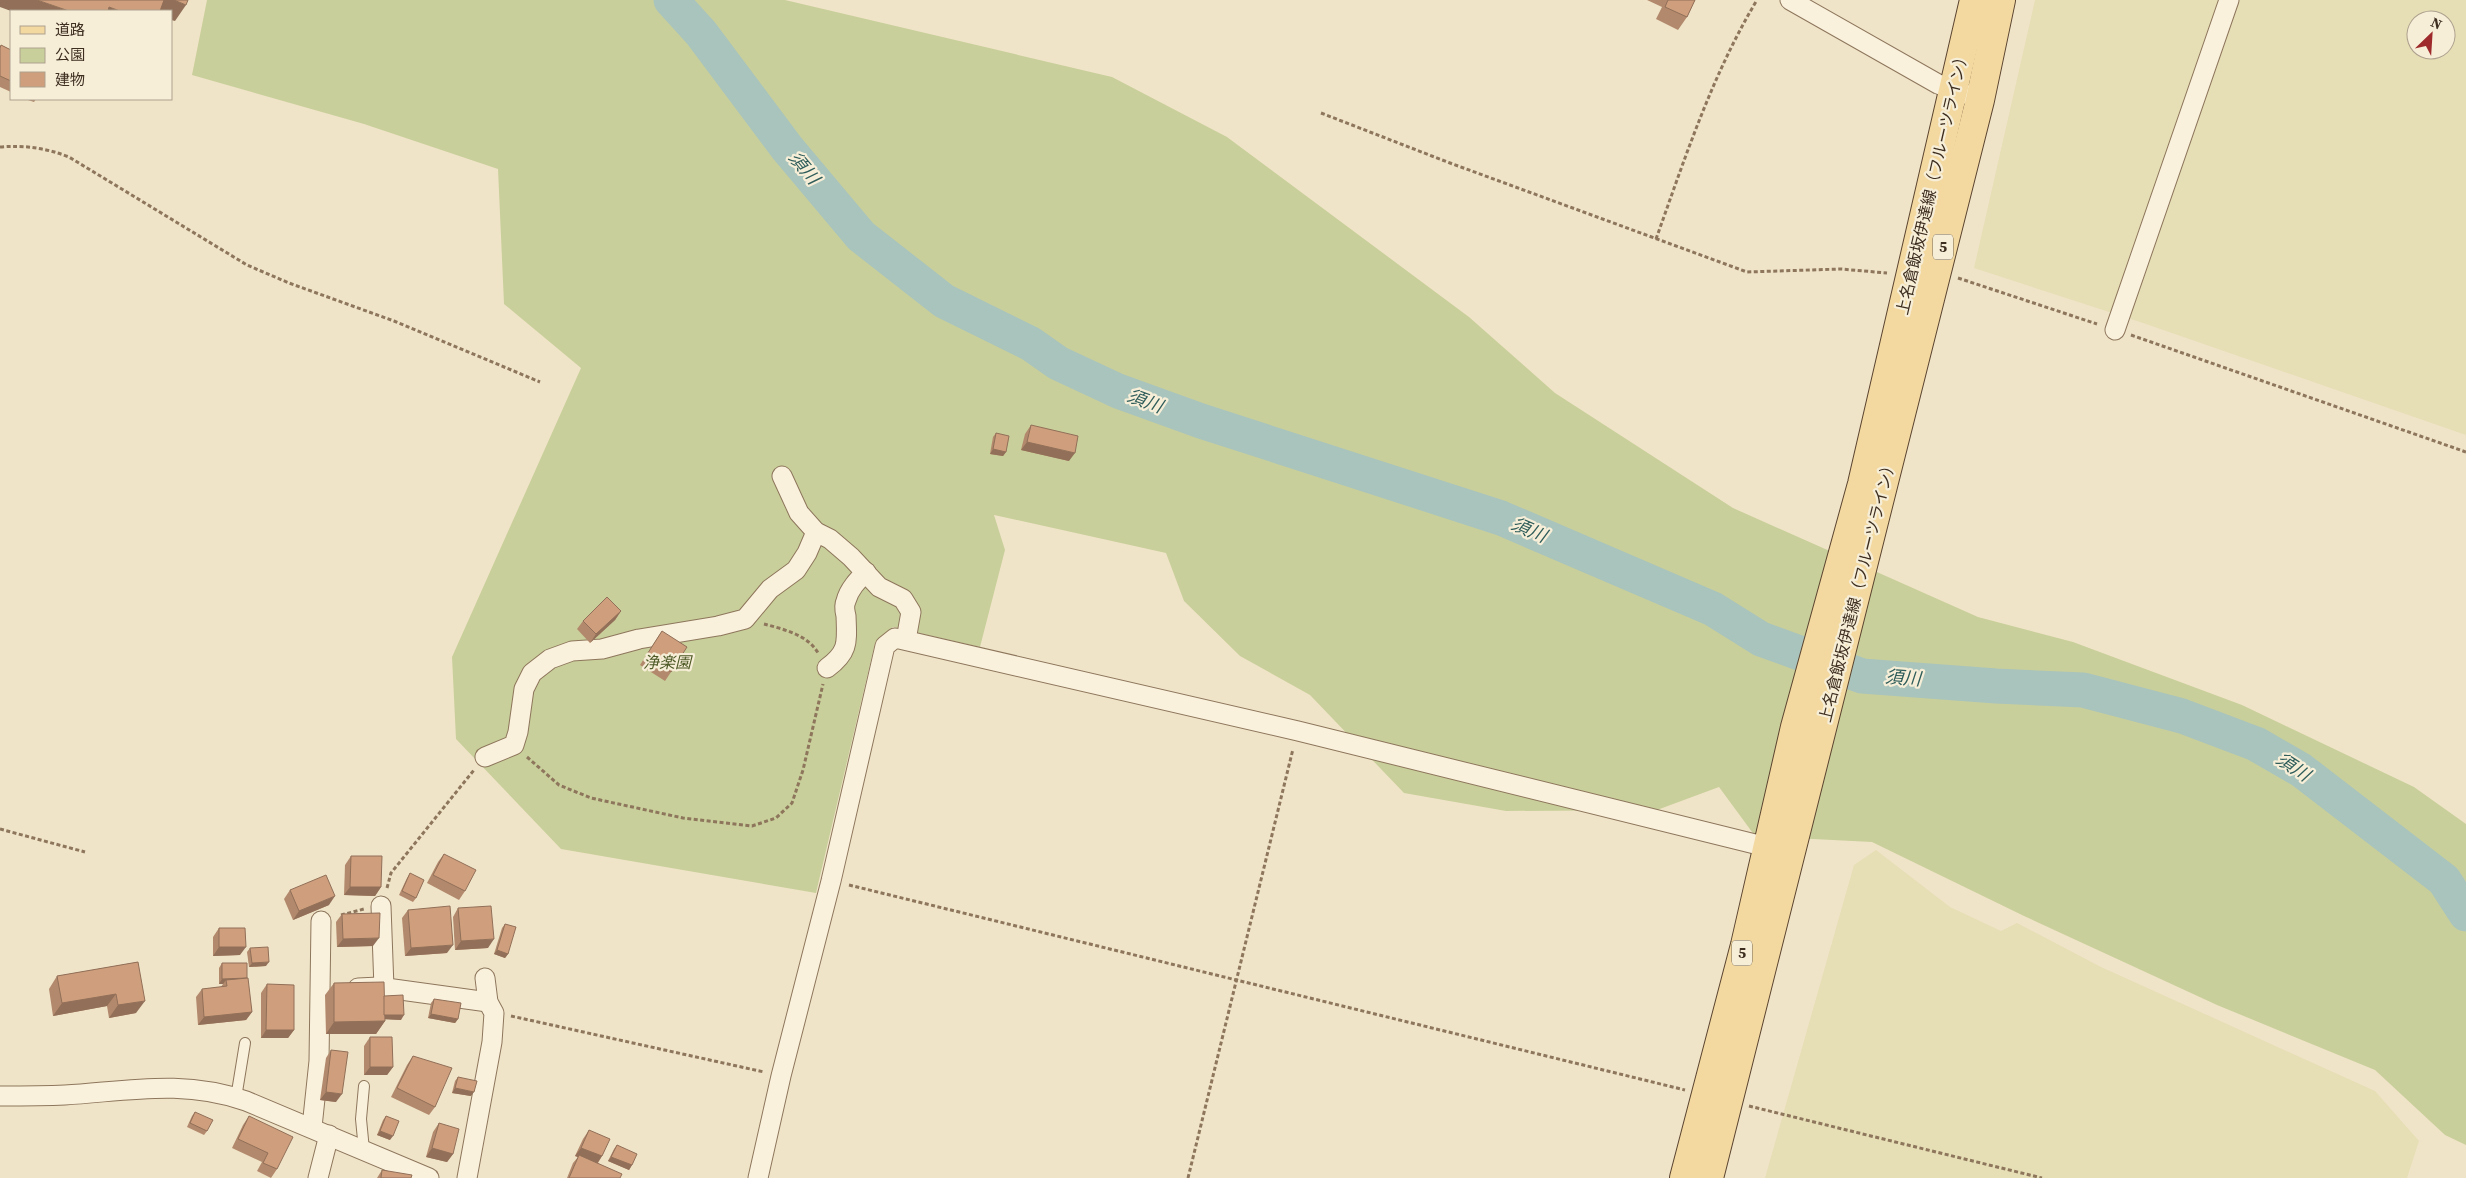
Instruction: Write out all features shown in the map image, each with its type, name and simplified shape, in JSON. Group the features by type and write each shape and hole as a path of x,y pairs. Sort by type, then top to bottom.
{"main road":[{"name":"上名倉飯坂伊達線（フルーツライン）","path":"1684,1178 1717,1098 1821,733 1871,488 1910,277 1974,0"},
{"name":"上名倉飯坂伊達線（フルーツライン）","path":"1709,1178 1717,1098 1767,847 1795,727 1871,488 1937,271 1980,100 2001,0"}],"street":[{"path":"2115,330 2229,0"},
{"path":"1797,2 1938,84 1980,100"},
{"path":"782,476 799,514 816,532 830,539 866,572 879,588 903,599 911,612 906,640"},
{"path":"484,757 514,745 518,732 524,689 532,673 550,659 572,651 602,649 640,638 718,626 745,619 770,589 796,570 807,553 816,532"},
{"path":"827,668 836,660 846,646 848,633 845,602 852,589 866,572"},
{"path":"758,1178 781,1076 831,881 885,646 895,638 1298,731 1767,847"},
{"path":"381,906 384,988"},
{"path":"318,1178 321,921"},
{"path":"467,1178 488,1071 491,1007 485,978"},
{"path":"320,988 384,988 491,1007"},
{"path":"0,1096 64,1095 156,1086 203,1089 236,1098 320,1131 429,1178"}],"lane":[{"path":"236,1098 245,1043"},
{"path":"364,1086 361,1120 364,1150"}],"path":[{"path":"1656,240 1712,87 1742,24 1757,0"},
{"path":"1321,113 1656,240 1747,272 1841,269 1910,277"},
{"path":"0,147 21,145 37,147 69,157 114,182 247,265 289,283 394,321 540,382"},
{"path":"1937,271 2115,330 2466,452"},
{"path":"514,745 559,785 591,798 683,818 752,826 776,818 792,803 803,770 827,668 814,646 805,640 788,630 745,619"},
{"path":"1188,1178 1298,731"},
{"path":"321,921 352,911 381,906 391,873 484,757"},
{"path":"0,829 86,852"},
{"path":"831,881 2042,1178"},
{"path":"491,1007 781,1076"}],"shaded area":[{"path":"2035,0 2466,0 2466,435 2143,323 1974,268"},
{"path":"1876,850 1950,907 2001,931 2017,923 2101,967 2375,1091 2419,1141 2407,1178 1765,1178 1854,865"}],"green space":[{"name":"浄楽園","path":"207,0 785,0 1112,77 1227,137 1469,317 1555,393 1733,508 1978,617 2073,642 2242,705 2414,787 2466,824 2466,1145 2445,1135 2375,1070 2217,1005 2024,916 1872,842 1755,836 1719,787 1657,810 1506,811 1404,793 1310,695 1240,656 1184,601 1166,553 994,515 1005,550 980,647 893,627 875,643 816,893 561,849 456,739 452,657 581,368 504,304 498,169 364,124 192,75"}],"building":[{"path":"37,0 164,0 160,10 117,10 109,7 108,10 66,10"},
{"path":"174,0 188,0 186,5"},
{"path":"1668,0 1695,0 1687,17 1665,7"},
{"path":"1,45 10,50 10,81 0,76"},
{"path":"1031,425 1078,436 1075,453 1027,442"},
{"path":"996,433 1009,436 1006,452 993,449"},
{"path":"607,597 621,611 596,634 583,621"},
{"path":"662,631 687,647 671,672 646,656"},
{"path":"444,854 476,870 465,891 433,875"},
{"path":"351,856 382,856 381,887 350,887"},
{"path":"410,873 424,880 416,898 402,891"},
{"path":"326,875 335,896 299,911 290,890"},
{"path":"450,906 453,945 411,948 408,910"},
{"path":"491,906 494,939 461,941 458,908"},
{"path":"380,913 379,938 343,939 342,914"},
{"path":"505,924 516,927 508,954 497,950"},
{"path":"219,928 245,928 246,947 219,947"},
{"path":"268,947 269,962 252,963 250,948"},
{"path":"138,962 145,1001 118,1005 116,994 62,1003 57,976"},
{"path":"222,963 247,963 247,978 222,979"},
{"path":"248,978 252,1012 204,1017 202,989 227,986 226,980"},
{"path":"384,982 385,1021 334,1022 334,983"},
{"path":"267,984 294,985 294,1030 266,1030"},
{"path":"403,995 404,1015 384,1015 384,996"},
{"path":"434,999 461,1003 458,1019 431,1014"},
{"path":"370,1037 392,1037 393,1067 370,1067"},
{"path":"331,1050 348,1052 342,1094 326,1092"},
{"path":"413,1056 452,1068 435,1107 397,1088"},
{"path":"458,1077 477,1081 474,1092 455,1088"},
{"path":"195,1112 213,1120 207,1131 190,1123"},
{"path":"249,1116 293,1137 277,1169 263,1163 268,1153 238,1139"},
{"path":"386,1116 399,1121 393,1136 380,1131"},
{"path":"439,1123 459,1129 453,1154 432,1148"},
{"path":"589,1130 610,1139 602,1156 581,1148"},
{"path":"617,1145 637,1154 632,1165 611,1157"},
{"path":"579,1155 622,1174 620,1178 569,1178"},
{"path":"382,1170 412,1175 411,1178 381,1178"}],"waterway":[{"name":"須川","path":"671,0 701,33 787,148 861,236 944,301 1031,344 1058,363 1118,391 1201,421 1501,518 1713,609 1761,639 1862,676 1996,686 2083,690 2182,716 2256,744 2301,770 2444,880 2466,914"}]}
